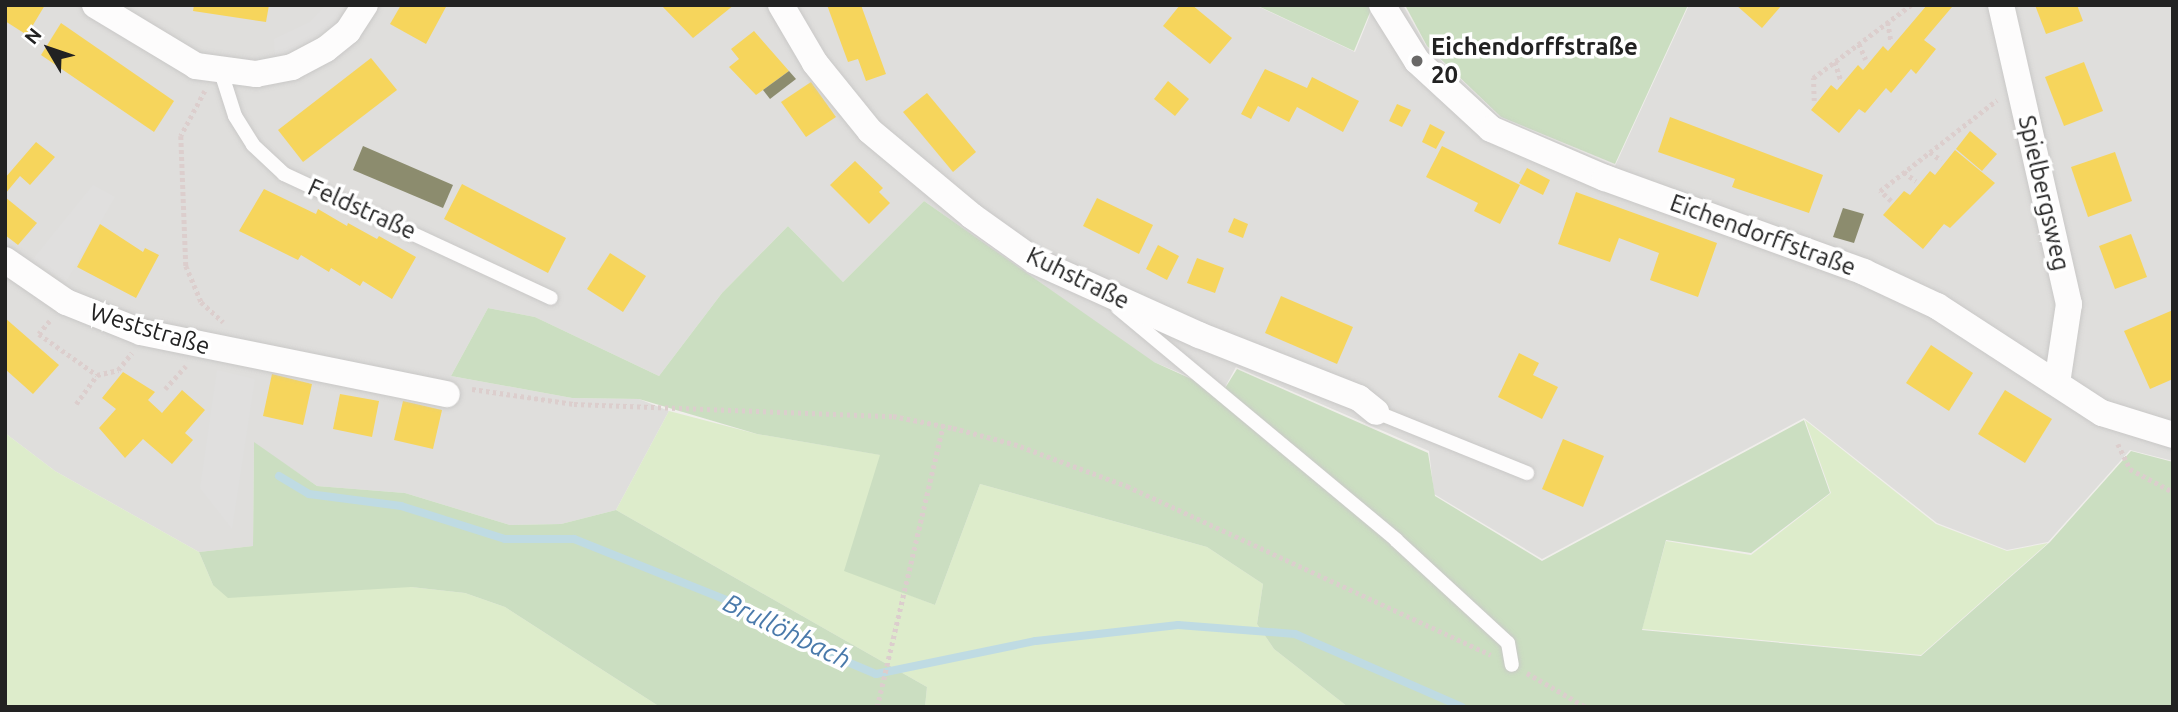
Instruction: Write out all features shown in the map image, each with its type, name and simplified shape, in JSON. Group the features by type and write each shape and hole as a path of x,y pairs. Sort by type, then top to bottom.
{"street":[{"path":"95,5 171,54 220,72 256,74 292,67 326,49 348,31 365,5"},
{"name":"Kuhstraße","path":"780,5 815,63 870,131 993,231 1035,261 1199,335 1359,398 1376,412"},
{"name":"Eichendorffstraße","path":"1382,5 1417,61 1491,129 1605,178 1864,272 1937,306 2102,412 2173,436"},
{"name":"Spielbergsweg","path":"2001,5 2069,304 2057,383"},
{"name":"Weststraße","path":"5,260 66,302 141,332 229,353 447,394"}],"lane":[{"name":"Feldstraße","path":"220,72 235,116 253,145 284,174 551,298"},
{"path":"1090,285 1407,550 1508,643 1512,665"},
{"path":"1376,412 1527,474"}],"path":[{"path":"1814,101 1813,78 1911,5"},
{"path":"1888,22 1891,41"},
{"path":"1859,44 1866,60"},
{"path":"1835,62 1841,80"},
{"path":"220,72 188,118 178,158 186,266 201,302 233,331 229,353"},
{"path":"1891,201 1880,191 1989,105 2020,88"},
{"path":"1930,152 1941,160"},
{"path":"1904,172 1916,181"},
{"path":"66,302 39,334 97,375"},
{"path":"76,404 97,375 118,370 125,363 141,332"},
{"path":"447,394 479,388 575,404 821,410 893,416 943,425 1014,444 1126,486 1512,665 1587,707"},
{"path":"2102,412 2130,468 2173,492"},
{"path":"877,707 943,425"}],"shaded area":[{"path":"5,5 1255,5 1355,52 1374,5 1403,5 1426,46 1500,117 1615,166 1689,5 2173,5 2173,461 2130,450 2048,542 2007,550 1937,523 1804,418 1542,559 1434,494 1429,451 1236,367 1223,391 1149,360 924,201 843,282 788,226 722,293 659,376 535,317 488,308 451,376 572,398 639,399 669,411 616,510 561,524 510,525 405,493 317,486 254,443 253,546 199,552 55,471 5,433"},
{"path":"326,5 350,5 329,32 275,59 274,39 310,22"},
{"path":"93,185 115,197 66,282 33,259"},
{"path":"217,370 255,379 232,529 200,488"}],"green space":[{"path":"1256,5 1373,5 1354,51"},
{"path":"1405,5 1688,5 1615,164 1501,117 1427,46"},
{"path":"924,201 1154,362 1222,393 1237,369 1428,453 1435,496 1542,561 1804,420 1830,493 1751,553 1666,540 1642,630 1921,656 2050,542 2131,451 2173,462 2173,707 1348,707 1274,649 1257,624 1263,584 1207,547 980,484 935,605 844,571 880,455 757,434 639,399 572,398 451,376 488,308 535,317 659,376 722,293 788,226 843,282"},
{"path":"669,411 757,434 881,455 845,570 935,605 980,484 1207,547 1263,584 1257,624 1274,649 1348,707 925,707 927,687 616,510"},
{"path":"1805,420 1936,524 2007,551 2048,543 1921,655 1642,629 1666,541 1751,555 1831,493"},
{"path":"5,433 55,471 199,552 213,585 411,587 465,593 505,607 660,707 5,707"},
{"path":"254,442 317,486 405,493 510,525 561,524 616,510 927,687 925,707 660,707 505,607 465,593 411,587 228,598 213,585 199,552 253,546"}],"building: Wohnen":[{"path":"5,5 45,5 27,35 5,21"},
{"path":"194,5 269,5 266,22 193,11"},
{"path":"401,5 447,5 426,44 390,24"},
{"path":"661,5 734,5 693,38"},
{"path":"827,5 861,5 886,74 866,81 858,59 848,62"},
{"path":"1180,5 1192,5 1232,38 1210,64 1163,26"},
{"path":"1736,5 1782,5 1762,28"},
{"path":"1927,5 1952,7 1924,40 1936,49 1916,74 1911,69 1891,93 1886,88 1865,113 1859,109 1839,133 1811,110 1831,85 1837,90 1858,65 1863,70 1883,46 1888,51"},
{"path":"2035,5 2077,5 2083,21 2046,34"},
{"path":"61,23 174,101 154,132 41,55"},
{"path":"754,31 789,71 756,95 729,67 739,59 731,49"},
{"path":"371,58 397,90 303,162 278,130"},
{"path":"2084,62 2103,111 2064,126 2045,77"},
{"path":"1265,69 1307,88 1312,77 1359,101 1343,132 1297,107 1289,122 1258,106 1251,119 1241,114"},
{"path":"1168,81 1189,99 1175,116 1154,99"},
{"path":"811,82 836,117 806,137 781,102"},
{"path":"927,93 976,152 953,172 903,112"},
{"path":"1397,104 1411,110 1402,127 1389,121"},
{"path":"1670,117 1823,175 1809,213 1732,187 1735,179 1658,152"},
{"path":"1430,124 1445,132 1436,149 1422,142"},
{"path":"1970,131 1997,154 1982,171 1956,149"},
{"path":"36,142 55,157 30,185 20,176 5,194 5,178"},
{"path":"1442,146 1520,185 1500,224 1474,211 1478,203 1426,177"},
{"path":"1955,150 1995,183 1950,228 1944,224 1923,249 1883,215 1904,191 1910,195 1930,171 1935,175"},
{"path":"2115,152 2132,201 2088,217 2071,167"},
{"path":"855,161 883,188 879,192 890,203 869,224 830,185"},
{"path":"1527,168 1550,180 1543,195 1519,183"},
{"path":"462,184 566,238 548,273 444,219"},
{"path":"264,189 316,214 318,209 377,239 379,236 416,257 392,299 363,281 360,286 331,268 329,272 301,255 298,260 239,231"},
{"path":"1576,192 1717,243 1698,297 1650,280 1659,253 1619,238 1610,262 1558,244"},
{"path":"5,197 37,223 18,245 5,235"},
{"path":"1097,198 1153,225 1139,254 1083,226"},
{"path":"1234,218 1248,224 1243,238 1228,232"},
{"path":"100,224 143,252 145,248 159,255 136,298 77,267"},
{"path":"2131,234 2147,277 2115,289 2099,246"},
{"path":"1158,245 1179,256 1167,280 1146,269"},
{"path":"610,253 646,276 623,312 587,289"},
{"path":"1197,258 1224,268 1215,293 1187,283"},
{"path":"1281,296 1353,327 1337,364 1265,333"},
{"path":"2173,310 2173,379 2150,389 2124,331"},
{"path":"5,318 59,365 33,394 5,369"},
{"path":"1931,345 1973,373 1949,411 1906,383"},
{"path":"1519,353 1539,363 1533,375 1558,387 1542,419 1498,397"},
{"path":"123,372 155,392 148,400 162,413 182,390 205,410 185,433 193,440 172,464 143,439 125,458 99,428 116,409 102,398"},
{"path":"272,374 312,384 303,425 263,416"},
{"path":"2005,390 2052,419 2025,463 1978,434"},
{"path":"340,394 379,401 372,437 333,429"},
{"path":"403,401 442,410 433,449 394,440"},
{"path":"1563,439 1604,456 1583,507 1542,489"}],"building: Industrie":[{"path":"789,71 796,79 770,99 763,90"},
{"path":"363,146 453,185 443,208 353,170"},
{"path":"1843,208 1864,214 1854,243 1833,237"}],"waterway":[{"name":"Brullöhbach","path":"279,476 309,494 401,506 505,539 574,539 744,607 769,629 876,674 1036,641 1178,625 1295,634 1462,707"}],"place":[{"name":"Eichendorffstraße 20","path":"1417,61"}]}
